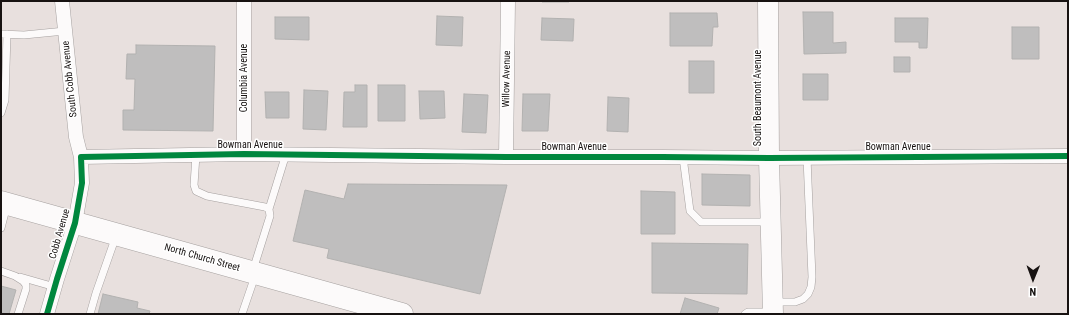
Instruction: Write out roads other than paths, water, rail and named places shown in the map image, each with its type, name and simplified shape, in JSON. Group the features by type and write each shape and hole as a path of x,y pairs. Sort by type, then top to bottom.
{"main road":[{"name":"North Church Street","path":"4,202 402,314"}],"street":[{"name":"South Cobb Avenue","path":"62,1 76,137 81,157"},
{"name":"Columbia Avenue","path":"244,1 244,154"},
{"name":"Willow Avenue","path":"506,157 508,1"},
{"name":"South Beaumont Avenue","path":"768,1 769,158 773,309"},
{"name":"Bowman Avenue","path":"81,157 244,154 769,158 1068,156"},
{"name":"Cobb Avenue","path":"47,314 75,223 82,183 81,157"}],"lane":[{"path":"1,113 5,100 4,34 24,35 65,30"},
{"path":"242,314 270,216 269,209 286,154"},
{"path":"196,155 194,185 196,191 207,196 269,209"},
{"path":"683,157 690,211 702,222 771,222"},
{"path":"745,314 748,312 773,309 803,299 808,294 811,287 812,277 807,158"},
{"path":"1,228 4,202"},
{"path":"90,314 117,234"},
{"path":"1,271 55,287"},
{"path":"15,276 26,285 18,314"}]}
